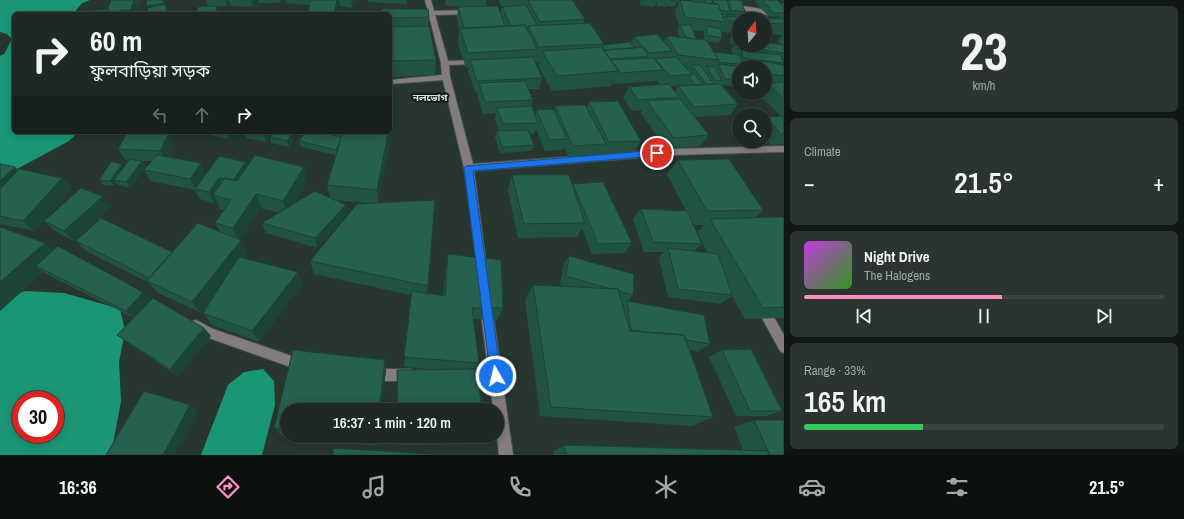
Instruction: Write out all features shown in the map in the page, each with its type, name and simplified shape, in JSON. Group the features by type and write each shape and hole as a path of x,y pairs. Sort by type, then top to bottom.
{"street":[{"path":"428,0 445,63 446,77 468,168 484,284"},
{"path":"721,5 757,10 784,22"},
{"path":"431,13 477,12"},
{"path":"445,63 484,62"},
{"path":"392,82 446,77"},
{"path":"468,168 673,152 784,149"},
{"path":"486,299 506,455"},
{"path":"768,318 784,347"},
{"path":"184,319 210,333 314,369"},
{"path":"360,375 424,375"},
{"path":"456,376 496,376"}],"shaded area":[{"path":"0,0 90,0 82,3 75,12 12,12 12,39 7,34 0,32"},
{"path":"12,39 12,134 76,134 69,141 0,178 0,56 4,54"},
{"path":"25,291 64,293 120,309 125,331 119,362 121,401 111,455 0,455 0,302"},
{"path":"263,369 274,381 275,405 262,455 201,455 228,385 244,372"}],"building":[{"path":"111,0 134,0 131,10 107,12"},
{"path":"146,0 163,0 164,3 147,6"},
{"path":"311,0 337,0 334,12 308,12"},
{"path":"528,0 572,0 585,19 540,22"},
{"path":"680,0 718,4 725,22 685,17"},
{"path":"705,0 712,0 713,4 705,3"},
{"path":"713,0 727,0 730,12 720,10 718,4 714,4"},
{"path":"729,0 741,0 745,12 731,10"},
{"path":"762,0 777,0 784,7 784,13 774,13"},
{"path":"165,4 167,11 148,12 147,8"},
{"path":"526,5 537,25 528,26 528,28 526,28 525,25 511,26 502,7"},
{"path":"217,6 216,12 197,12 198,7"},
{"path":"498,6 505,26 464,28 458,7"},
{"path":"108,9 107,12 85,11"},
{"path":"381,9 428,9 429,17 392,18 392,12 381,12"},
{"path":"722,14 732,15 732,16 726,16 723,19"},
{"path":"726,16 732,16 732,21 729,21"},
{"path":"772,18 784,19 784,24 772,23"},
{"path":"590,23 604,44 539,47 528,26"},
{"path":"525,25 537,49 468,53 460,29"},
{"path":"680,25 691,25 696,39 686,38"},
{"path":"429,26 436,60 392,61 392,27"},
{"path":"707,26 721,29 722,38 707,35"},
{"path":"657,34 672,51 649,53 634,37"},
{"path":"667,36 706,40 719,60 678,55"},
{"path":"630,42 635,48 603,49 604,45"},
{"path":"772,43 784,45 784,53 772,51"},
{"path":"601,47 619,71 557,76 542,51"},
{"path":"642,47 650,56 610,59 604,50"},
{"path":"714,52 739,55 742,60 732,60 732,64 718,62 719,60"},
{"path":"742,52 757,52 781,55 784,63 772,62 772,60 743,58"},
{"path":"533,57 542,78 477,81 470,60"},
{"path":"676,57 692,74 670,76 655,59"},
{"path":"654,58 663,70 620,73 611,60"},
{"path":"772,63 784,65 784,76 772,74"},
{"path":"683,64 686,64 703,85 695,85 690,78 692,74"},
{"path":"718,64 732,66 732,80 725,79"},
{"path":"692,65 700,65 714,84 706,84"},
{"path":"707,66 715,67 722,81 714,80"},
{"path":"525,81 533,100 485,102 479,83"},
{"path":"784,82 784,99 772,88 772,83"},
{"path":"669,84 679,97 638,100 629,87"},
{"path":"720,84 732,97 732,100 734,100 738,104 694,107 678,86"},
{"path":"680,99 709,135 674,138 647,101"},
{"path":"618,101 641,141 609,142 589,102"},
{"path":"585,105 606,144 573,146 555,106"},
{"path":"532,106 538,123 503,124 497,108"},
{"path":"553,109 567,139 550,140 536,110"},
{"path":"784,116 784,134 781,134 772,124 772,117"},
{"path":"528,130 534,145 502,147 497,131"},
{"path":"126,134 168,134 160,151 118,149"},
{"path":"272,134 292,134 287,141 270,137"},
{"path":"304,134 327,134 341,137 336,150 299,141"},
{"path":"342,134 388,134 377,190 327,185"},
{"path":"157,155 201,163 190,179 144,170"},
{"path":"255,155 304,167 283,201 256,194 233,228 215,223 231,200 213,195 225,178 237,181"},
{"path":"219,156 246,162 233,180 219,178 209,192 195,189"},
{"path":"130,159 142,161 126,182 114,180"},
{"path":"729,159 763,210 707,211 678,160"},
{"path":"111,162 122,164 110,181 99,180"},
{"path":"0,164 15,167 0,181"},
{"path":"19,169 62,178 23,221 0,216 0,189"},
{"path":"512,175 569,175 585,223 524,224"},
{"path":"603,182 632,243 598,244 573,184"},
{"path":"81,188 103,196 64,231 44,221"},
{"path":"315,191 346,205 315,238 262,223"},
{"path":"435,200 428,286 310,261 357,204"},
{"path":"641,209 687,211 702,244 653,242"},
{"path":"783,217 784,307 763,308 710,219"},
{"path":"101,218 172,252 149,278 76,241"},
{"path":"198,223 241,240 192,302 147,281"},
{"path":"0,227 45,243 0,282"},
{"path":"58,246 143,292 126,311 36,266"},
{"path":"668,248 718,254 732,295 678,289"},
{"path":"448,254 501,260 503,308 472,308 479,363 404,357 412,291 445,296"},
{"path":"569,256 634,274 633,295 619,291 618,289 611,289 566,276"},
{"path":"239,257 298,272 252,331 203,313"},
{"path":"533,285 618,289 630,331 684,335 713,417 551,407"},
{"path":"153,298 204,328 170,369 117,335"},
{"path":"627,301 704,315 710,344 686,340 684,335 631,330"},
{"path":"751,349 782,411 750,411 722,350"},
{"path":"293,350 385,360 380,403 280,403"},
{"path":"477,369 481,403 398,403 397,370"},
{"path":"144,391 190,405 163,455 106,455"},
{"path":"280,403 280,429 274,428"},
{"path":"754,420 784,420 784,455 770,455"},
{"path":"564,445 767,451 769,455 566,455"},
{"path":"333,448 431,454 431,455 333,455"}],"district":[{"name":"নলভোগ","path":"430,97"}],"route":[{"path":"496,376 468,168 657,153"}]}
